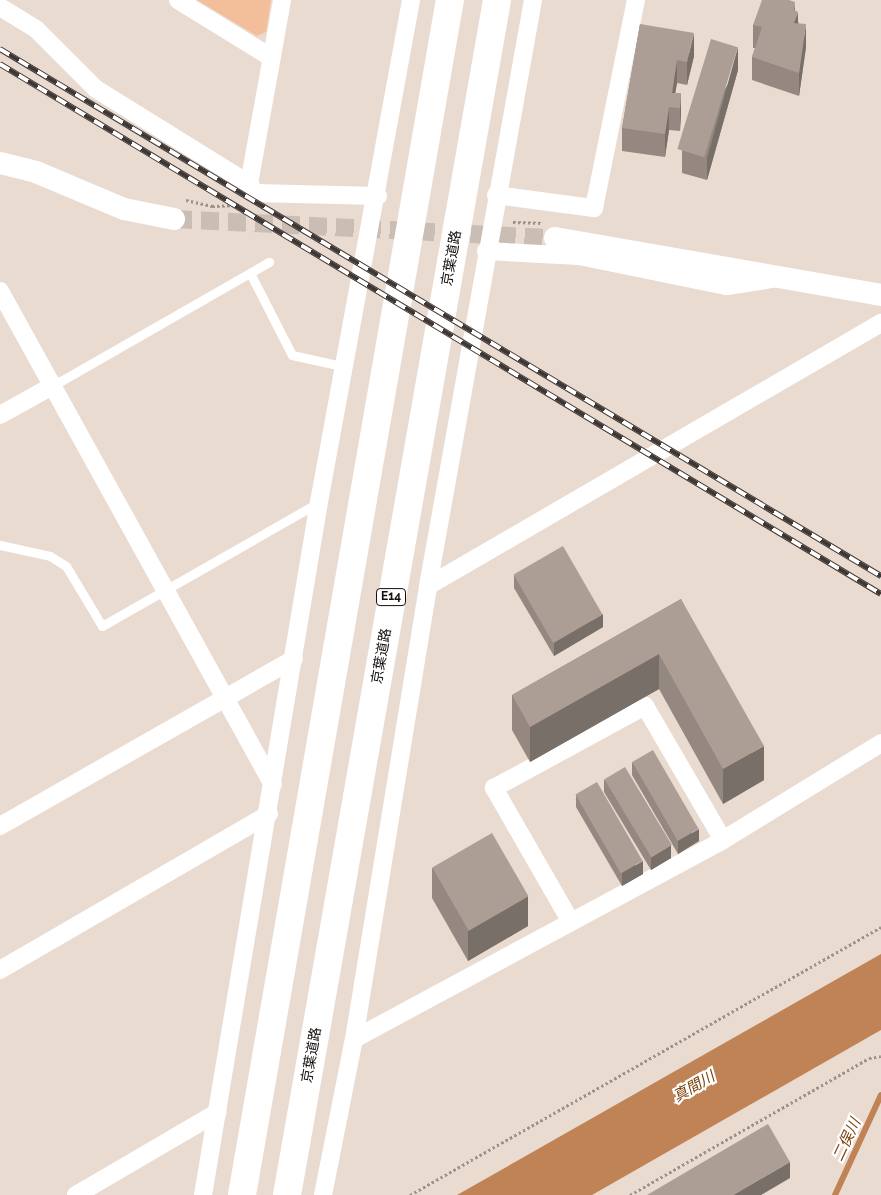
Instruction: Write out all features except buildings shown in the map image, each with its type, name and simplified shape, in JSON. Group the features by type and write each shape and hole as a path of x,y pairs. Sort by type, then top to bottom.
{"highway":[{"path":"242,1193 450,0"},
{"name":"京葉道路","path":"287,1195 497,0"}],"street":[{"path":"178,0 272,58"},
{"path":"249,184 282,0"},
{"path":"203,1195 269,814 319,502 378,196 411,0"},
{"path":"323,1195 354,1039 428,586 496,195 533,0"},
{"path":"496,195 594,208 636,0"},
{"path":"0,7 36,29 96,89 249,184 255,194 378,196"},
{"path":"0,163 36,172 124,209 175,208"},
{"path":"555,238 615,246 772,279 881,295"},
{"path":"486,251 579,256 727,286 772,279"},
{"path":"0,291 54,385 224,699 273,785"},
{"path":"428,586 881,323"},
{"path":"0,415 54,385"},
{"path":"0,826 294,660"},
{"path":"571,922 494,788 645,706 723,840"},
{"path":"354,1039 723,840 881,743"},
{"path":"0,970 269,814"},
{"path":"76,1195 218,1112"}],"lane":[{"path":"54,385 269,262"},
{"path":"250,273 292,355 346,367"},
{"path":"0,545 50,556 66,566 102,626 319,502"}],"path":[{"path":"175,208 248,204"},
{"path":"410,1195 881,927"},
{"path":"630,1195 870,1058 881,1056"}],"shaded area":[{"path":"197,0 271,0 266,32 257,36"}],"water":[{"name":"真間川","path":"881,954 881,1030 592,1195 457,1195"}],"waterway":[{"name":"二俣川","path":"835,1195 881,1095"}],"tunnel":[{"path":"174,219 555,238"}],"railway":[{"path":"0,49 881,576"},
{"path":"0,64 881,594"}]}
